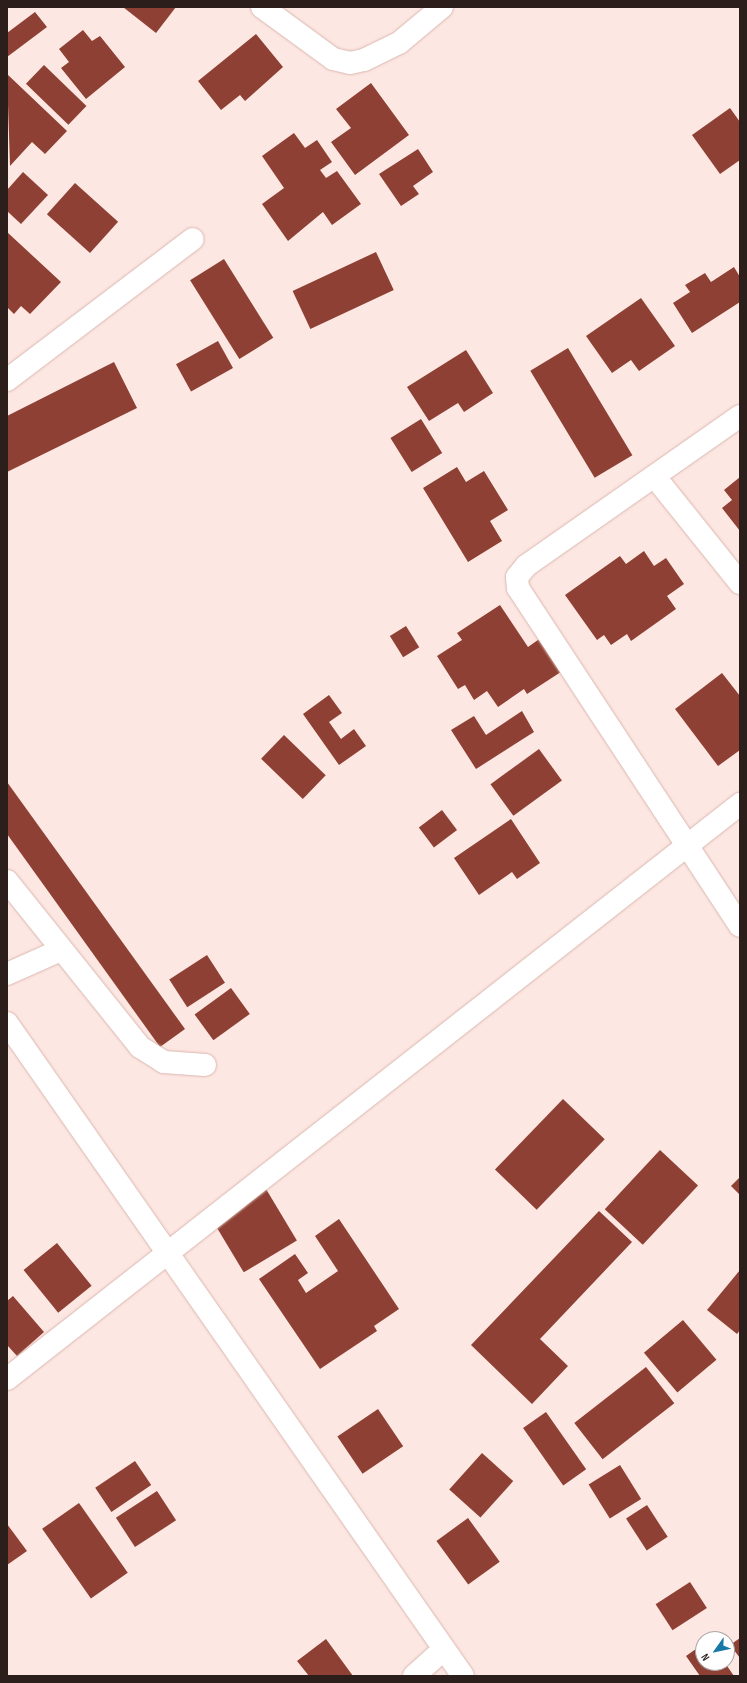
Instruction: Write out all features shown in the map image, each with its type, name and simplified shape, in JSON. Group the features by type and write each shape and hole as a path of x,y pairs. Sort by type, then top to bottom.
{"street":[{"path":"262,7 333,59 350,63 364,60 399,42 442,7"},
{"path":"7,380 193,240"},
{"path":"740,416 526,566 517,577 518,588 689,845 740,926"},
{"path":"655,477 740,583"},
{"path":"7,1379 740,804"},
{"path":"7,881 61,950 152,1057 164,1062 206,1065"},
{"path":"7,974 61,950"},
{"path":"7,1023 463,1676"},
{"path":"414,1676 444,1649"}],"building":[{"path":"123,7 176,7 156,33"},
{"path":"35,12 47,27 7,57 7,33"},
{"path":"83,30 92,41 100,36 125,67 86,99 61,68 69,62 59,49"},
{"path":"256,34 283,67 245,101 240,95 221,110 198,81"},
{"path":"44,65 86,106 68,125 26,84"},
{"path":"7,74 67,131 45,154 32,142 10,166"},
{"path":"371,83 409,135 355,175 331,142 351,128 336,109"},
{"path":"730,108 740,122 740,160 720,174 692,135"},
{"path":"294,133 305,148 317,140 332,162 320,170 326,178 337,171 361,204 332,225 323,212 288,241 262,204 284,188 262,156"},
{"path":"418,149 433,172 413,186 419,194 401,206 379,174"},
{"path":"23,172 48,195 21,224 7,211 7,190"},
{"path":"75,183 118,222 90,253 47,214"},
{"path":"7,232 61,282 30,314 21,306 14,314 7,307"},
{"path":"376,252 394,290 310,329 293,291"},
{"path":"224,259 273,338 239,359 190,280"},
{"path":"734,267 740,277 740,302 692,333 673,303 690,292 685,285 705,273 711,282"},
{"path":"641,298 675,346 639,371 631,360 612,373 586,336"},
{"path":"218,341 233,368 191,391 176,364"},
{"path":"568,348 632,455 595,478 530,371"},
{"path":"466,350 493,393 464,412 458,403 429,421 407,387"},
{"path":"114,362 137,408 7,472 7,416"},
{"path":"421,419 442,453 412,472 390,438"},
{"path":"457,467 466,482 484,471 508,510 490,521 502,541 468,562 423,488"},
{"path":"740,477 740,531 722,508 732,500 724,490"},
{"path":"644,551 654,566 666,558 684,584 667,596 676,609 631,641 627,634 611,645 604,635 597,640 565,595 620,556 626,564"},
{"path":"500,605 528,647 545,635 567,668 527,694 524,689 498,707 487,691 474,700 465,685 458,689 437,656 462,640 457,633"},
{"path":"406,626 419,647 403,657 390,636"},
{"path":"722,673 740,696 740,750 718,766 675,709"},
{"path":"329,695 342,713 329,722 341,739 354,729 366,746 339,765 303,714"},
{"path":"522,711 534,732 476,769 451,730 474,716 486,735"},
{"path":"284,735 326,775 303,799 261,759"},
{"path":"539,749 562,781 513,816 490,784"},
{"path":"7,782 185,1029 160,1047 7,834"},
{"path":"442,810 457,830 434,847 419,827"},
{"path":"511,819 540,863 517,879 512,872 479,895 454,858"},
{"path":"207,955 225,983 187,1007 169,980"},
{"path":"231,988 250,1014 213,1040 195,1014"},
{"path":"563,1099 605,1139 537,1210 495,1169"},
{"path":"660,1150 698,1185 643,1245 605,1209"},
{"path":"740,1177 740,1195 731,1186"},
{"path":"266,1189 297,1240 244,1272 213,1221"},
{"path":"599,1211 632,1242 540,1339 568,1366 532,1404 471,1345"},
{"path":"339,1219 399,1309 374,1326 377,1331 320,1369 259,1279 295,1254 308,1273 298,1280 306,1293 338,1271 315,1236"},
{"path":"57,1243 92,1286 58,1313 24,1270"},
{"path":"740,1270 740,1330 737,1334 707,1310"},
{"path":"13,1296 44,1332 17,1356 7,1345 7,1301"},
{"path":"683,1320 716,1360 677,1393 644,1353"},
{"path":"646,1367 674,1403 603,1459 574,1423"},
{"path":"378,1409 403,1446 363,1474 337,1436"},
{"path":"546,1412 586,1469 563,1485 523,1428"},
{"path":"482,1453 513,1481 480,1518 449,1489"},
{"path":"135,1461 151,1485 111,1512 95,1488"},
{"path":"620,1465 641,1499 610,1519 589,1485"},
{"path":"157,1491 176,1520 135,1547 116,1518"},
{"path":"79,1503 128,1573 91,1598 42,1529"},
{"path":"647,1505 668,1537 647,1550 626,1519"},
{"path":"468,1518 500,1562 468,1585 436,1541"},
{"path":"7,1524 27,1551 7,1565"},
{"path":"690,1582 707,1608 672,1630 656,1604"},
{"path":"740,1638 740,1658 735,1652 735,1642"},
{"path":"326,1639 353,1676 309,1676 297,1661"},
{"path":"695,1650 695,1669 686,1656"},
{"path":"696,1671 731,1671 734,1676 700,1676"}]}
